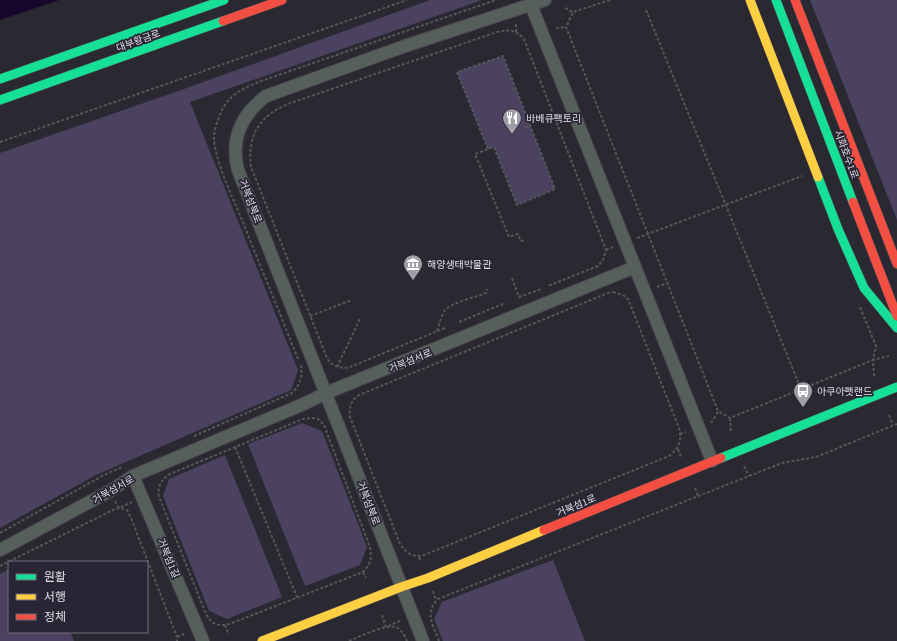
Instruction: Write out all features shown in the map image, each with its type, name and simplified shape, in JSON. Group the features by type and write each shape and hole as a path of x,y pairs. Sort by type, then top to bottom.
{"main road":[{"name":"대부황금로","path":"0,78 224,0"},
{"name":"대부황금로","path":"0,100 282,0"},
{"path":"750,0 838,229 864,288 897,328"},
{"name":"시화호수1로","path":"776,0 897,316"},
{"path":"795,0 897,264"},
{"name":"거북섬1로","path":"262,641 428,578 712,461 897,387"}],"street":[{"name":"거북섬북로","path":"423,641 238,170 235,156 236,139 243,122 257,103 266,96 277,91 405,46 545,0"},
{"path":"531,5 712,461"},
{"name":"거북섬서로","path":"0,550 110,491 133,476 306,403 326,393 635,267"},
{"name":"거북섬1길","path":"133,476 203,641"}],"path":[{"path":"0,142 407,0"},
{"path":"193,436 292,393 299,385 302,376 301,366 232,198 215,149 215,126 223,107 236,93 261,82 496,0"},
{"path":"565,8 574,12 610,0"},
{"path":"646,10 801,389"},
{"path":"574,12 566,27 718,411 730,418"},
{"path":"516,24 516,32"},
{"path":"556,28 566,27"},
{"path":"445,328 350,367 337,367 330,363 251,167 250,148 255,132 259,124 270,113 288,104 497,32 504,30 516,32 524,40 606,250 604,260 606,266"},
{"path":"524,40 531,37"},
{"path":"488,149 457,72 503,56 555,189 517,205 494,147 475,154 509,237 518,234 521,241 524,240"},
{"path":"525,128 530,126"},
{"path":"637,238 726,206 807,174"},
{"path":"606,250 613,247"},
{"path":"548,286 598,266 604,260"},
{"path":"512,278 520,297 541,289"},
{"path":"658,287 667,283"},
{"path":"614,287 617,293"},
{"path":"437,331 446,309 452,305 484,294 487,292 487,289"},
{"path":"678,448 669,456 419,557 407,553 400,544 350,417 350,408 354,399 359,395 608,293 617,293 628,299 680,434 678,448 681,457"},
{"path":"628,299 633,297"},
{"path":"310,316 352,300"},
{"path":"459,322 505,303"},
{"path":"858,303 876,346 873,360 874,376"},
{"path":"337,367 360,319"},
{"path":"730,418 873,360 889,356"},
{"path":"299,385 302,391"},
{"path":"352,395 354,399"},
{"path":"711,423 718,411"},
{"path":"310,413 312,418"},
{"path":"889,415 894,425"},
{"path":"730,418 731,432"},
{"path":"371,561 370,547 324,425 318,419 303,419 170,474 162,479 160,484 158,491 159,497 206,614 213,623 225,625 363,572 371,561 375,560"},
{"path":"439,641 431,620 430,610 432,605 438,599 782,463 816,457 897,424"},
{"path":"680,434 686,432"},
{"path":"235,447 298,597"},
{"path":"744,466 749,476"},
{"path":"0,533 102,476 123,467"},
{"path":"102,476 104,480"},
{"path":"695,488 698,496"},
{"path":"154,492 158,491"},
{"path":"115,501 119,508 127,510 148,561"},
{"path":"10,561 133,501"},
{"path":"419,557 421,562"},
{"path":"148,562 177,637 177,641"},
{"path":"363,572 366,578"},
{"path":"433,591 436,600"},
{"path":"382,615 386,627"},
{"path":"349,641 402,620"},
{"path":"225,625 228,633"},
{"path":"386,627 395,627 402,631 407,641"},
{"path":"177,637 187,632"}],"shaded area":[{"path":"0,0 59,0 0,20"},
{"path":"430,0 482,0 190,102 298,370 291,390 96,475 0,528 0,153 184,89"},
{"path":"810,0 897,0 897,220"},
{"path":"503,56 555,189 517,205 494,147 488,149 457,72"},
{"path":"302,423 322,431 367,547 360,565 305,586 248,444"},
{"path":"225,455 282,597 227,619 209,611 163,496 169,479"},
{"path":"553,560 585,641 443,641 434,619 442,602"},
{"path":"8,570 8,633 70,633 74,641 0,641 0,574"}],"traffic: fast":[{"path":"0,79 224,0"},
{"path":"776,0 853,202"},
{"path":"0,100 223,21"},
{"path":"818,177 838,229 864,288 897,328"},
{"path":"721,458 897,387"}],"traffic: slow":[{"path":"750,0 818,177"},
{"path":"262,641 428,578 544,530"}],"traffic: jam":[{"path":"223,21 282,0"},
{"path":"795,0 897,264"},
{"path":"853,202 897,316"},
{"path":"544,530 721,458"}],"place":[{"name":"바베큐팩토리","path":"512,135"},
{"name":"해양생태박물관","path":"413,281"},
{"name":"아쿠아펫랜드","path":"803,408"}]}
